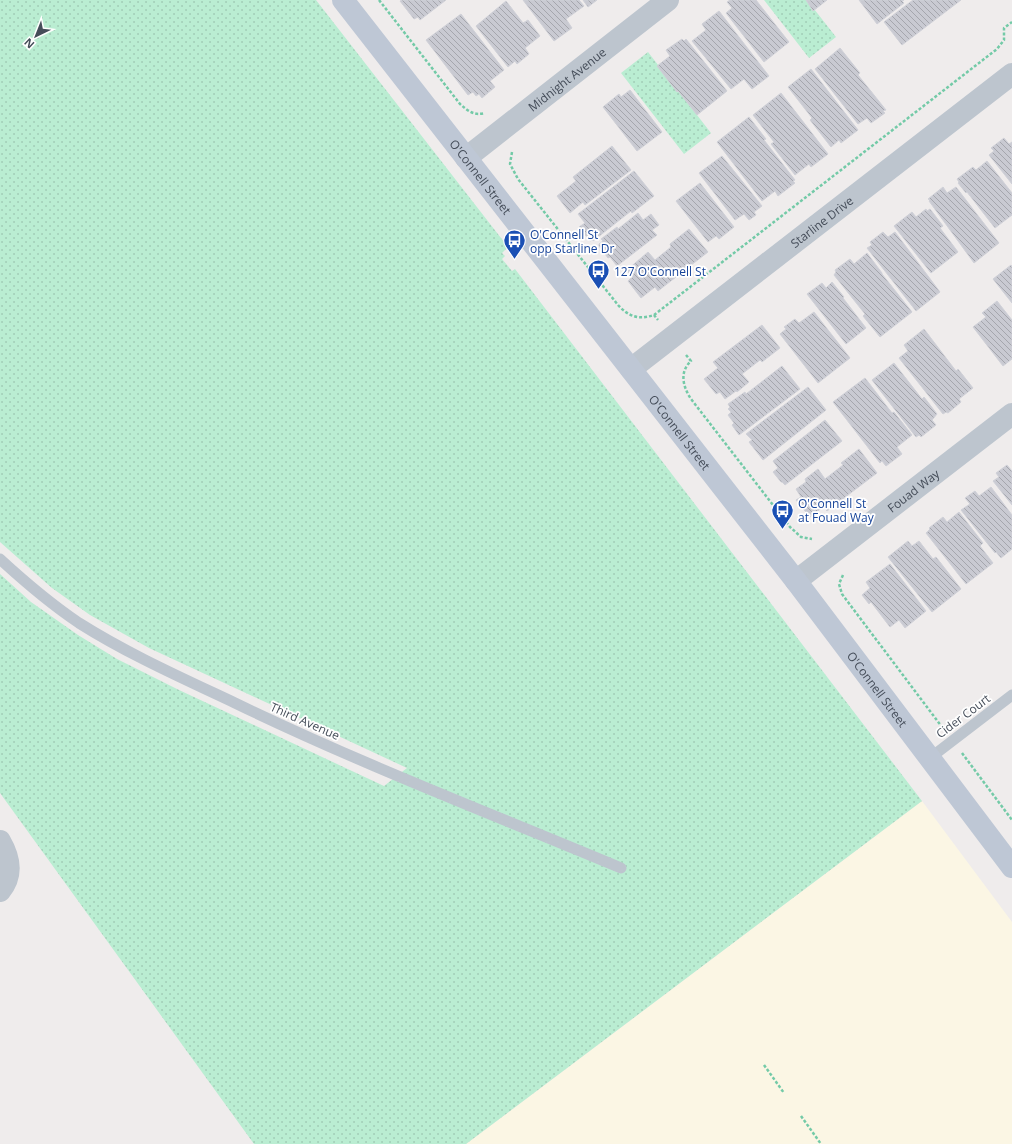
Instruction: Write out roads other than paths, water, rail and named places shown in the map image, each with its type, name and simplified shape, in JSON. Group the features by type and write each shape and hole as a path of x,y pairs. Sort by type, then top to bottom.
{"street":[{"name":"O'Connell Street","path":"343,0 796,581 1012,867"},
{"name":"Midnight Avenue","path":"466,158 668,0"},
{"name":"Starline Drive","path":"631,369 1012,74"},
{"name":"Fouad Way","path":"796,581 1012,414"},
{"path":"0,841 4,848 10,867 5,885 0,891"}],"lane":[{"name":"Third Avenue","path":"0,559 36,591 79,622 105,638 163,668 270,720 332,748 621,868"},
{"name":"Cider Court","path":"930,758 1012,695"}],"place":[{"name":"O'Connell St opp Starline Dr","path":"515,260"},
{"name":"127 O'Connell St","path":"599,290"},
{"name":"O'Connell St at Fouad Way","path":"782,530"}]}
